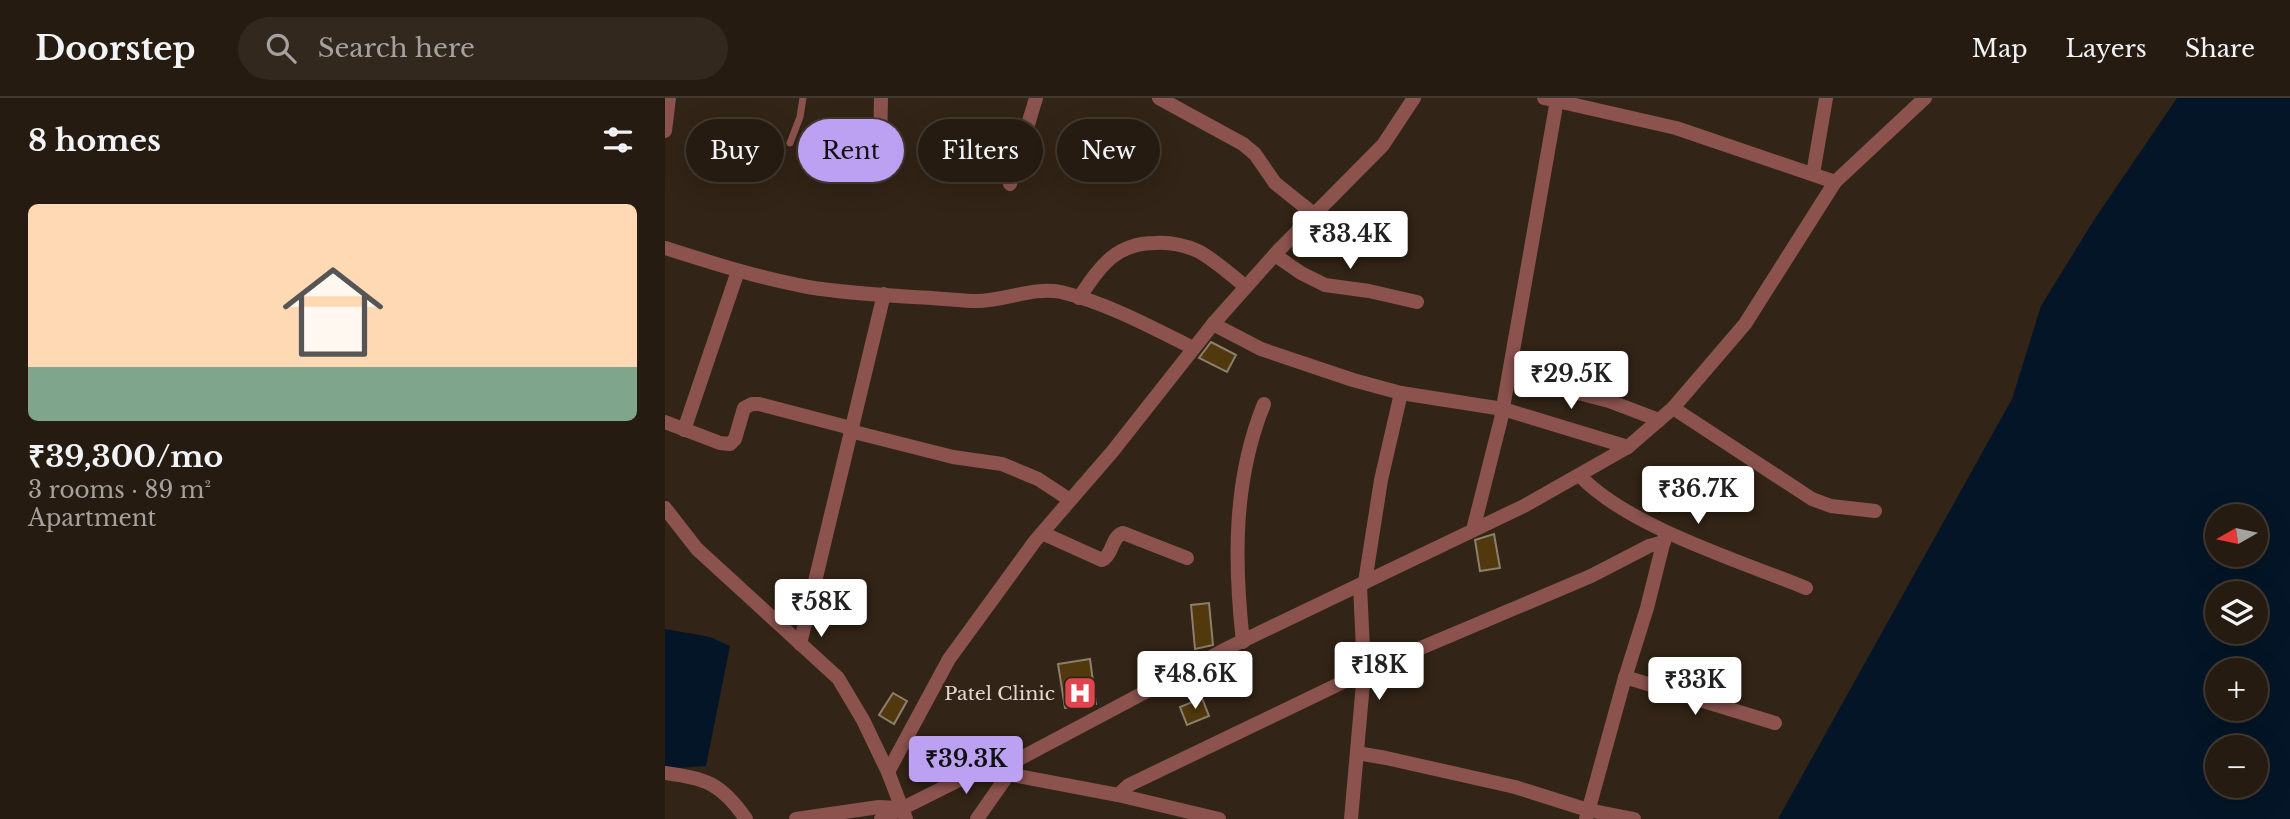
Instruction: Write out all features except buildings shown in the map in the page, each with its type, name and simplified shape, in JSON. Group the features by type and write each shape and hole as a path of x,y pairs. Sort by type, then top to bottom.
{"street":[{"path":"665,131 669,98"},
{"path":"881,98 881,119"},
{"path":"1010,184 1036,98"},
{"path":"1159,98 1243,144 1275,183 1315,215"},
{"path":"888,772 949,659 1042,533 1112,452 1213,324 1275,254 1383,145 1414,98"},
{"path":"1814,174 1826,98"},
{"path":"881,819 904,813 957,781 1019,759 1243,642 1580,476 1628,447 1673,408 1745,324 1835,181 1925,98"},
{"path":"1473,530 1503,409 1551,99 1676,128 1835,181"},
{"path":"1079,298 1111,257 1124,248 1141,243 1175,244 1200,253 1247,287"},
{"path":"665,248 738,271 810,287 975,301 1007,299 1046,291 1059,292 1154,328 1193,348"},
{"path":"1275,254 1301,273 1325,285 1417,302"},
{"path":"684,430 738,271"},
{"path":"800,644 884,294"},
{"path":"1213,324 1261,349 1353,380 1401,393 1503,409 1628,447"},
{"path":"1509,375 1609,401 1659,420"},
{"path":"1351,819 1364,672 1362,583 1401,393"},
{"path":"665,422 720,443 730,444 735,439 744,408 759,404 943,455 1002,464 1038,479 1070,500"},
{"path":"1243,642 1237,591 1237,535 1249,444 1264,404"},
{"path":"1673,408 1812,499 1831,506 1875,511"},
{"path":"1580,476 1596,492 1665,537 1806,588"},
{"path":"665,508 697,549 838,678 863,720 904,813"},
{"path":"1042,533 1102,560 1107,557 1118,534 1123,533 1187,558"},
{"path":"1118,795 1129,786 1364,672 1591,576 1665,537"},
{"path":"1587,815 1665,537"},
{"path":"1625,677 1775,723"},
{"path":"1357,753 1515,788 1587,815 1634,819"},
{"path":"977,819 1019,759"},
{"path":"665,773 696,777 719,787 745,819"},
{"path":"1008,774 1118,795 1219,819"},
{"path":"796,819 879,807 904,813"}],"lane":[{"path":"790,143 800,117 803,98"}],"water":[{"path":"2177,98 2290,98 2290,819 1778,819 2012,399 2041,306 2094,220"},
{"path":"665,629 710,637 730,646 706,766 665,766"}],"place":[{"name":"Patel Clinic","path":"1080,693"}]}
